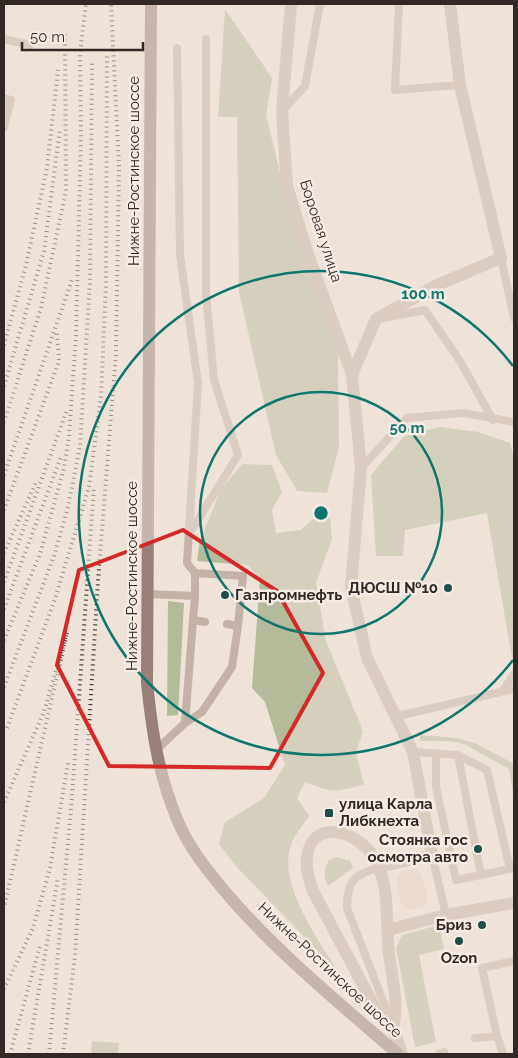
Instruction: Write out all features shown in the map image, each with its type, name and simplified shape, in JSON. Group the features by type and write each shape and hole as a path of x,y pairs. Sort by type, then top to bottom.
{"street":[{"name":"Нижне-Ростинское шоссе","path":"151,4 147,683 155,751 177,820 203,865 246,915 290,960 398,1054"},
{"name":"Боровая улица","path":"291,4 282,111 287,186 307,251 352,375"},
{"path":"379,868 432,855 413,752 401,729 398,716 366,658 351,587 362,468 352,375 376,320 437,285 501,258 460,85 450,4"},
{"path":"393,1028 397,1011 386,895 379,868 360,841 349,834 338,831 326,832 310,848 307,857 307,872 313,891 326,920 380,1017 393,1028 402,1054"},
{"path":"388,930 446,915 514,903"}],"lane":[{"path":"282,111 305,86 320,4"},
{"path":"400,4 395,90 460,85"},
{"path":"4,39 30,45"},
{"path":"190,533 238,455 214,380 206,294 206,39"},
{"path":"178,48 180,255 198,383 187,563 195,572 195,596 185,723"},
{"path":"4,98 11,100 4,127"},
{"path":"501,258 514,318"},
{"path":"376,320 425,310 460,360 493,420"},
{"path":"362,468 407,418 463,413 493,420 514,422"},
{"path":"155,751 185,723 202,712 232,667 243,576 195,572"},
{"path":"148,594 195,596"},
{"path":"193,620 205,622"},
{"path":"227,624 238,626"},
{"path":"503,691 514,674"},
{"path":"398,716 514,689"},
{"path":"413,752 436,753 458,755 487,770 510,869 456,880 436,787 436,753"},
{"path":"458,755 481,875"},
{"path":"432,855 446,915"},
{"path":"379,868 361,874 352,881 347,889 347,908 393,1028"},
{"path":"503,1054 497,1036 482,968 514,960"},
{"path":"475,1038 497,1036"}],"highlighted area":[{"path":"183,530 277,591 323,673 270,768 109,766 57,665 79,570"}],"green space":[{"path":"225,9 272,78 266,115 291,218 338,355 339,447 327,493 297,491 276,455 239,292 237,117 218,117"},
{"path":"440,427 478,432 510,443 514,460 514,655 512,658 487,513 405,530 403,556 376,556 371,475 404,436"},
{"path":"242,464 272,465 282,492 272,510 276,533 301,530 317,515 330,515 332,539 316,583 326,641 363,731 356,753 364,784 340,790 328,790 305,782 297,798 309,816 292,842 288,858 289,875 294,892 311,928 339,973 235,865 219,844 225,822 264,798 285,765 265,702 252,688 260,580 248,565 197,561 200,541 221,489"},
{"path":"168,601 184,603 178,715 167,716"},
{"path":"420,735 457,738 475,743 514,764 514,799 509,769 464,744 449,741 420,741"},
{"path":"337,857 350,861 353,868 328,886 325,876 326,866 329,860"},
{"path":"439,925 444,949 419,955 436,1042 415,1047 396,948 402,935"},
{"path":"92,1041 119,1043 118,1054 91,1054"}],"shaded area":[{"path":"415,869 422,875 428,899 423,907 409,910 401,904 396,880 401,871"}],"railway":[{"path":"4,640 40,554 64,468 69,436 76,336 81,135 80,53 86,4"},
{"path":"63,1054 75,955 98,581 116,353 119,166 111,4"},
{"path":"4,422 41,308 66,191 65,34"},
{"path":"7,728 55,599 89,487 101,396 106,283 107,54"},
{"path":"4,687 54,556 68,507 80,446 90,281 92,61"},
{"path":"4,345 26,265 47,168 58,70"},
{"path":"4,386 44,251 60,129"},
{"path":"4,475 73,277"},
{"path":"4,510 59,361 57,333"},
{"path":"4,582 67,410"},
{"path":"4,609 61,457"},
{"path":"4,553 37,480"},
{"path":"49,1054 72,797 94,486"},
{"path":"4,802 44,712 67,632 4,908"},
{"path":"4,989 33,928 50,868 68,763"},
{"path":"28,1054 58,878"},
{"path":"10,1054 40,946"}],"place":[{"name":"ДЮСШ №10","path":"448,588"},
{"name":"Газпромнефть","path":"225,595"},
{"name":"улица Карла Либкнехта","path":"329,813"},
{"name":"Стоянка гос осмотра авто","path":"478,849"},
{"name":"Бриз","path":"482,925"},
{"name":"Ozon","path":"459,941"}]}
